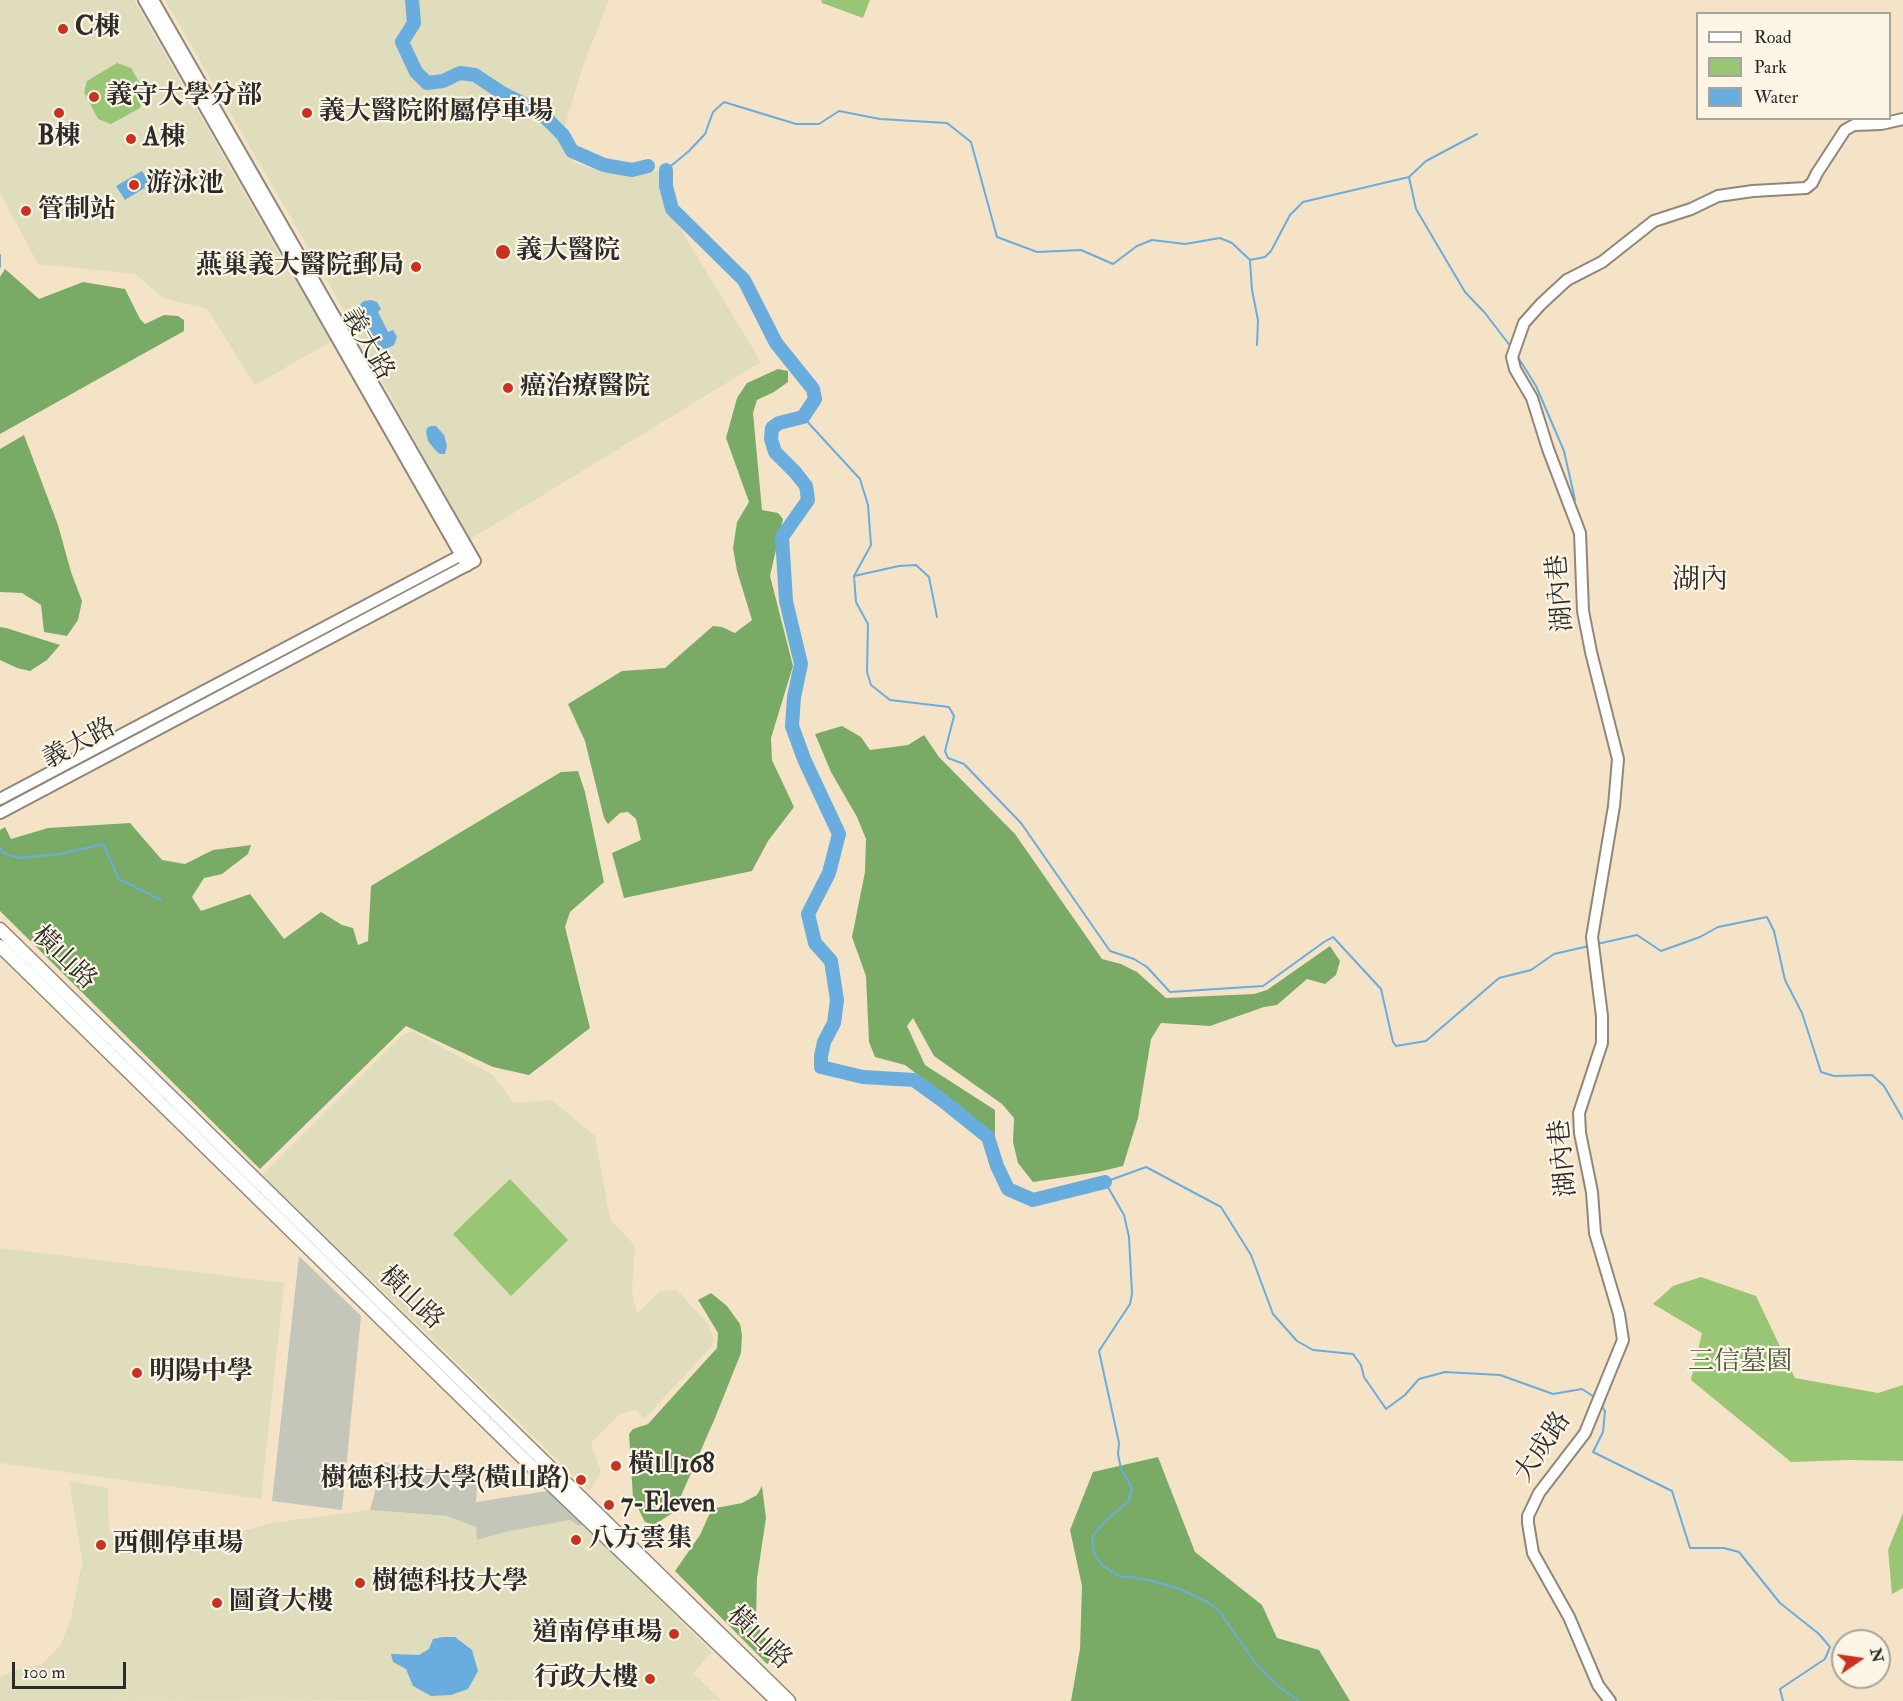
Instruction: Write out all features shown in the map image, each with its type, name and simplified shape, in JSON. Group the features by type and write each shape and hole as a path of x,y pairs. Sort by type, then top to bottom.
{"main road":[{"name":"橫山路","path":"0,929 783,1700"},
{"name":"橫山路","path":"0,946 522,1457 783,1700"}],"street":[{"name":"義大路","path":"0,813 476,561 465,553 144,0"},
{"name":"義大路","path":"153,0 465,553"},
{"name":"湖內巷","path":"1619,1314 1595,1233 1592,1192 1580,1133 1579,1113 1602,1043 1602,1016 1592,937 1614,806 1618,759 1583,611 1580,533 1548,450 1532,398 1515,369 1512,357 1524,323 1541,304 1567,280 1602,262 1654,221 1691,210 1718,196 1753,191 1806,188 1812,183 1845,130 1854,125 1881,124 1903,119"},
{"name":"義大路","path":"0,799 465,553"},
{"name":"大成路","path":"1610,1701 1598,1685 1569,1617 1533,1553 1528,1531 1528,1516 1539,1493 1585,1433 1623,1340 1619,1314"}],"shaded area":[{"name":"義守大學分部","path":"0,0 134,0 289,271 332,341 255,385 207,309 163,298 135,274 38,264 0,193"},
{"name":"義大醫院","path":"165,0 609,0 583,66 564,129 573,162 604,173 660,171 672,215 761,362 469,540 332,289"},
{"path":"412,1031 493,1075 514,1103 552,1100 595,1136 610,1219 635,1246 632,1291 637,1314 660,1291 677,1290 709,1325 714,1340 711,1347 645,1418 635,1410 620,1414 591,1443 601,1472 590,1491 262,1175 400,1037"},
{"name":"明陽中學","path":"0,1248 284,1283 261,1499 0,1463"},
{"path":"299,1256 361,1316 342,1510 272,1501"},
{"path":"383,1462 478,1476 476,1502 548,1491 583,1524 579,1526 570,1520 509,1531 477,1540 476,1527 447,1516 370,1510"},
{"name":"樹德科技大學","path":"69,1481 108,1488 109,1531 195,1545 271,1523 370,1510 447,1516 476,1527 478,1540 509,1531 570,1520 579,1526 583,1524 712,1652 693,1673 721,1700 0,1701 0,1677 21,1668 41,1665 61,1645 72,1614 83,1565"}],"green space":[{"path":"821,0 870,0 863,18 822,3"},
{"path":"117,63 131,68 145,92 140,108 111,124 98,119 84,92 87,81"},
{"path":"5,269 39,299 83,282 125,289 140,319 145,324 164,315 178,316 184,320 184,331 0,434 0,277"},
{"path":"778,369 788,371 788,382 757,400 753,413 762,510 778,513 783,519 770,576 793,666 771,738 772,760 794,807 768,841 752,871 624,898 612,853 641,840 636,819 628,812 620,813 608,824 604,818 585,741 568,704 622,671 665,668 713,626 735,633 752,620 737,571 733,548 737,522 749,502 726,438 737,398 747,383"},
{"path":"24,435 58,525 82,601 78,620 67,636 44,632 41,605 22,593 0,592 0,449"},
{"path":"0,627 60,645 47,660 30,671 17,668 0,660"},
{"path":"842,726 861,737 870,750 908,745 924,735 939,757 1015,834 1102,959 1121,964 1137,972 1166,998 1254,994 1267,990 1330,946 1340,961 1336,975 1325,984 1307,979 1277,1005 1264,1007 1210,1026 1161,1023 1151,1039 1138,1118 1123,1166 1033,1182 1018,1163 1013,1142 1014,1118 1002,1104 934,1056 913,1018 907,1026 925,1065 995,1110 995,1135 905,1065 875,1057 869,1042 866,976 852,937 865,872 866,839 857,817 831,772 815,734"},
{"path":"578,771 585,792 604,882 570,912 565,927 590,1028 529,1075 493,1067 406,1026 260,1169 0,911 0,830 5,827 11,839 48,828 130,823 162,860 185,864 213,850 251,845 248,854 222,874 204,878 192,897 201,911 250,894 284,939 321,912 342,925 353,928 358,945 368,941 371,886 561,772"},
{"path":"510,1179 568,1240 511,1296 453,1234"},
{"name":"三信墓園","path":"1701,1277 1756,1296 1795,1378 1878,1393 1903,1385 1903,1461 1791,1462 1691,1380 1702,1333 1653,1304 1673,1286"},
{"path":"711,1293 727,1306 740,1324 741,1353 674,1512 654,1525 645,1522 633,1498 629,1434 633,1429 648,1424 717,1348 718,1333 698,1300"},
{"path":"1158,1457 1195,1552 1262,1605 1277,1638 1319,1650 1350,1701 1071,1701 1080,1649 1082,1586 1070,1530 1093,1472"},
{"path":"762,1486 766,1518 757,1578 756,1618 762,1635 773,1646 776,1655 775,1659 767,1664 675,1571 700,1535 709,1515 716,1508 742,1503 757,1495"},
{"path":"1903,1513 1903,1588 1892,1594 1888,1550"}],"water":[{"name":"游泳池","path":"142,171 151,184 125,200 116,186"},
{"path":"371,300 377,302 381,309 378,312 388,332 393,330 397,337 394,345 386,349 376,347 357,319 359,305"},
{"path":"431,426 436,426 444,435 447,446 445,454 436,451 428,441 426,432"},
{"path":"455,1637 472,1650 478,1671 468,1689 451,1695 431,1696 413,1686 406,1669 393,1662 391,1654 419,1655 429,1649 433,1639"}],"waterway":[{"path":"412,0 414,23 402,42 416,72 427,83 443,81 460,73 475,75 502,93 540,112 563,135 572,151 604,165 632,170 648,166"},
{"path":"666,170 705,134 713,112 724,102 796,124 819,124 839,111 880,119 947,123 971,142 997,237 1037,252 1081,250 1113,264 1137,246 1152,240 1185,244 1220,238 1232,243 1250,260 1265,257 1271,251 1290,215 1303,202 1409,177 1426,161 1477,134"},
{"path":"666,170 666,186 672,209 744,280 776,343 813,389 815,399 803,417 779,423 772,428 771,439 775,452 806,486 808,500 782,537 786,601 801,664 794,697 792,726 804,759 839,834 829,873 808,914 815,943 831,961 837,1000 834,1023 824,1042 821,1067 863,1077 914,1080 988,1137 997,1166 1008,1189 1033,1200 1105,1182"},
{"path":"1409,177 1416,209 1465,292 1485,313 1511,347"},
{"path":"0,255 0,267"},
{"path":"1250,261 1252,290 1258,320 1257,345"},
{"path":"1516,354 1536,386 1564,451 1575,500"},
{"path":"803,417 860,479 868,505 871,545 854,576 856,602 868,624 867,672 871,685 890,700 949,707 954,716 945,751 948,758 964,764 1021,823 1110,951 1134,959 1147,967 1170,992 1263,986 1333,937 1381,989 1393,1042 1396,1046 1426,1041 1499,978 1531,970 1554,954 1589,946"},
{"path":"854,576 899,566 916,565 929,577 937,617"},
{"path":"0,848 3,853 19,858 60,854 103,844 119,879 161,900"},
{"path":"1597,944 1637,935 1661,951 1700,937 1718,927 1767,917 1774,931 1785,980 1802,1013 1821,1072 1834,1076 1872,1075 1884,1086 1903,1119"},
{"path":"1299,1701 1277,1685 1256,1664 1220,1612 1209,1603 1178,1588 1144,1579 1119,1576 1102,1565 1094,1554 1092,1537 1104,1522 1128,1502 1132,1488 1121,1469 1118,1454 1119,1443 1099,1351 1130,1304 1132,1294 1129,1237 1124,1215 1105,1182 1146,1167 1221,1207 1251,1255 1273,1314 1297,1341 1313,1350 1353,1354 1361,1365 1364,1377 1386,1409 1405,1395 1419,1379 1445,1372 1500,1375 1553,1394 1582,1389 1596,1398"},
{"path":"1601,1405 1605,1411 1603,1432 1593,1452 1672,1491 1690,1548 1724,1548 1739,1552 1780,1603 1819,1634 1830,1647 1825,1659 1780,1689 1783,1701"}],"place":[{"name":"C棟","path":"63,29"},
{"name":"義守大學分部","path":"94,97"},
{"name":"B棟","path":"59,113"},
{"name":"義大醫院附屬停車場","path":"307,113"},
{"name":"A棟","path":"131,139"},
{"name":"游泳池","path":"134,185"},
{"name":"管制站","path":"26,211"},
{"name":"義大醫院","path":"503,252"},
{"name":"燕巢義大醫院郵局","path":"416,267"},
{"name":"癌治療醫院","path":"508,388"},
{"name":"明陽中學","path":"137,1373"},
{"name":"橫山168","path":"616,1466"},
{"name":"樹德科技大學(橫山路)","path":"581,1480"},
{"name":"7-Eleven","path":"609,1505"},
{"name":"八方雲集","path":"576,1540"},
{"name":"西側停車場","path":"101,1545"},
{"name":"樹德科技大學","path":"360,1583"},
{"name":"圖資大樓","path":"217,1603"},
{"name":"道南停車場","path":"674,1634"},
{"name":"行政大樓","path":"650,1679"}],"district":[{"name":"湖內","path":"1700,582"}]}
